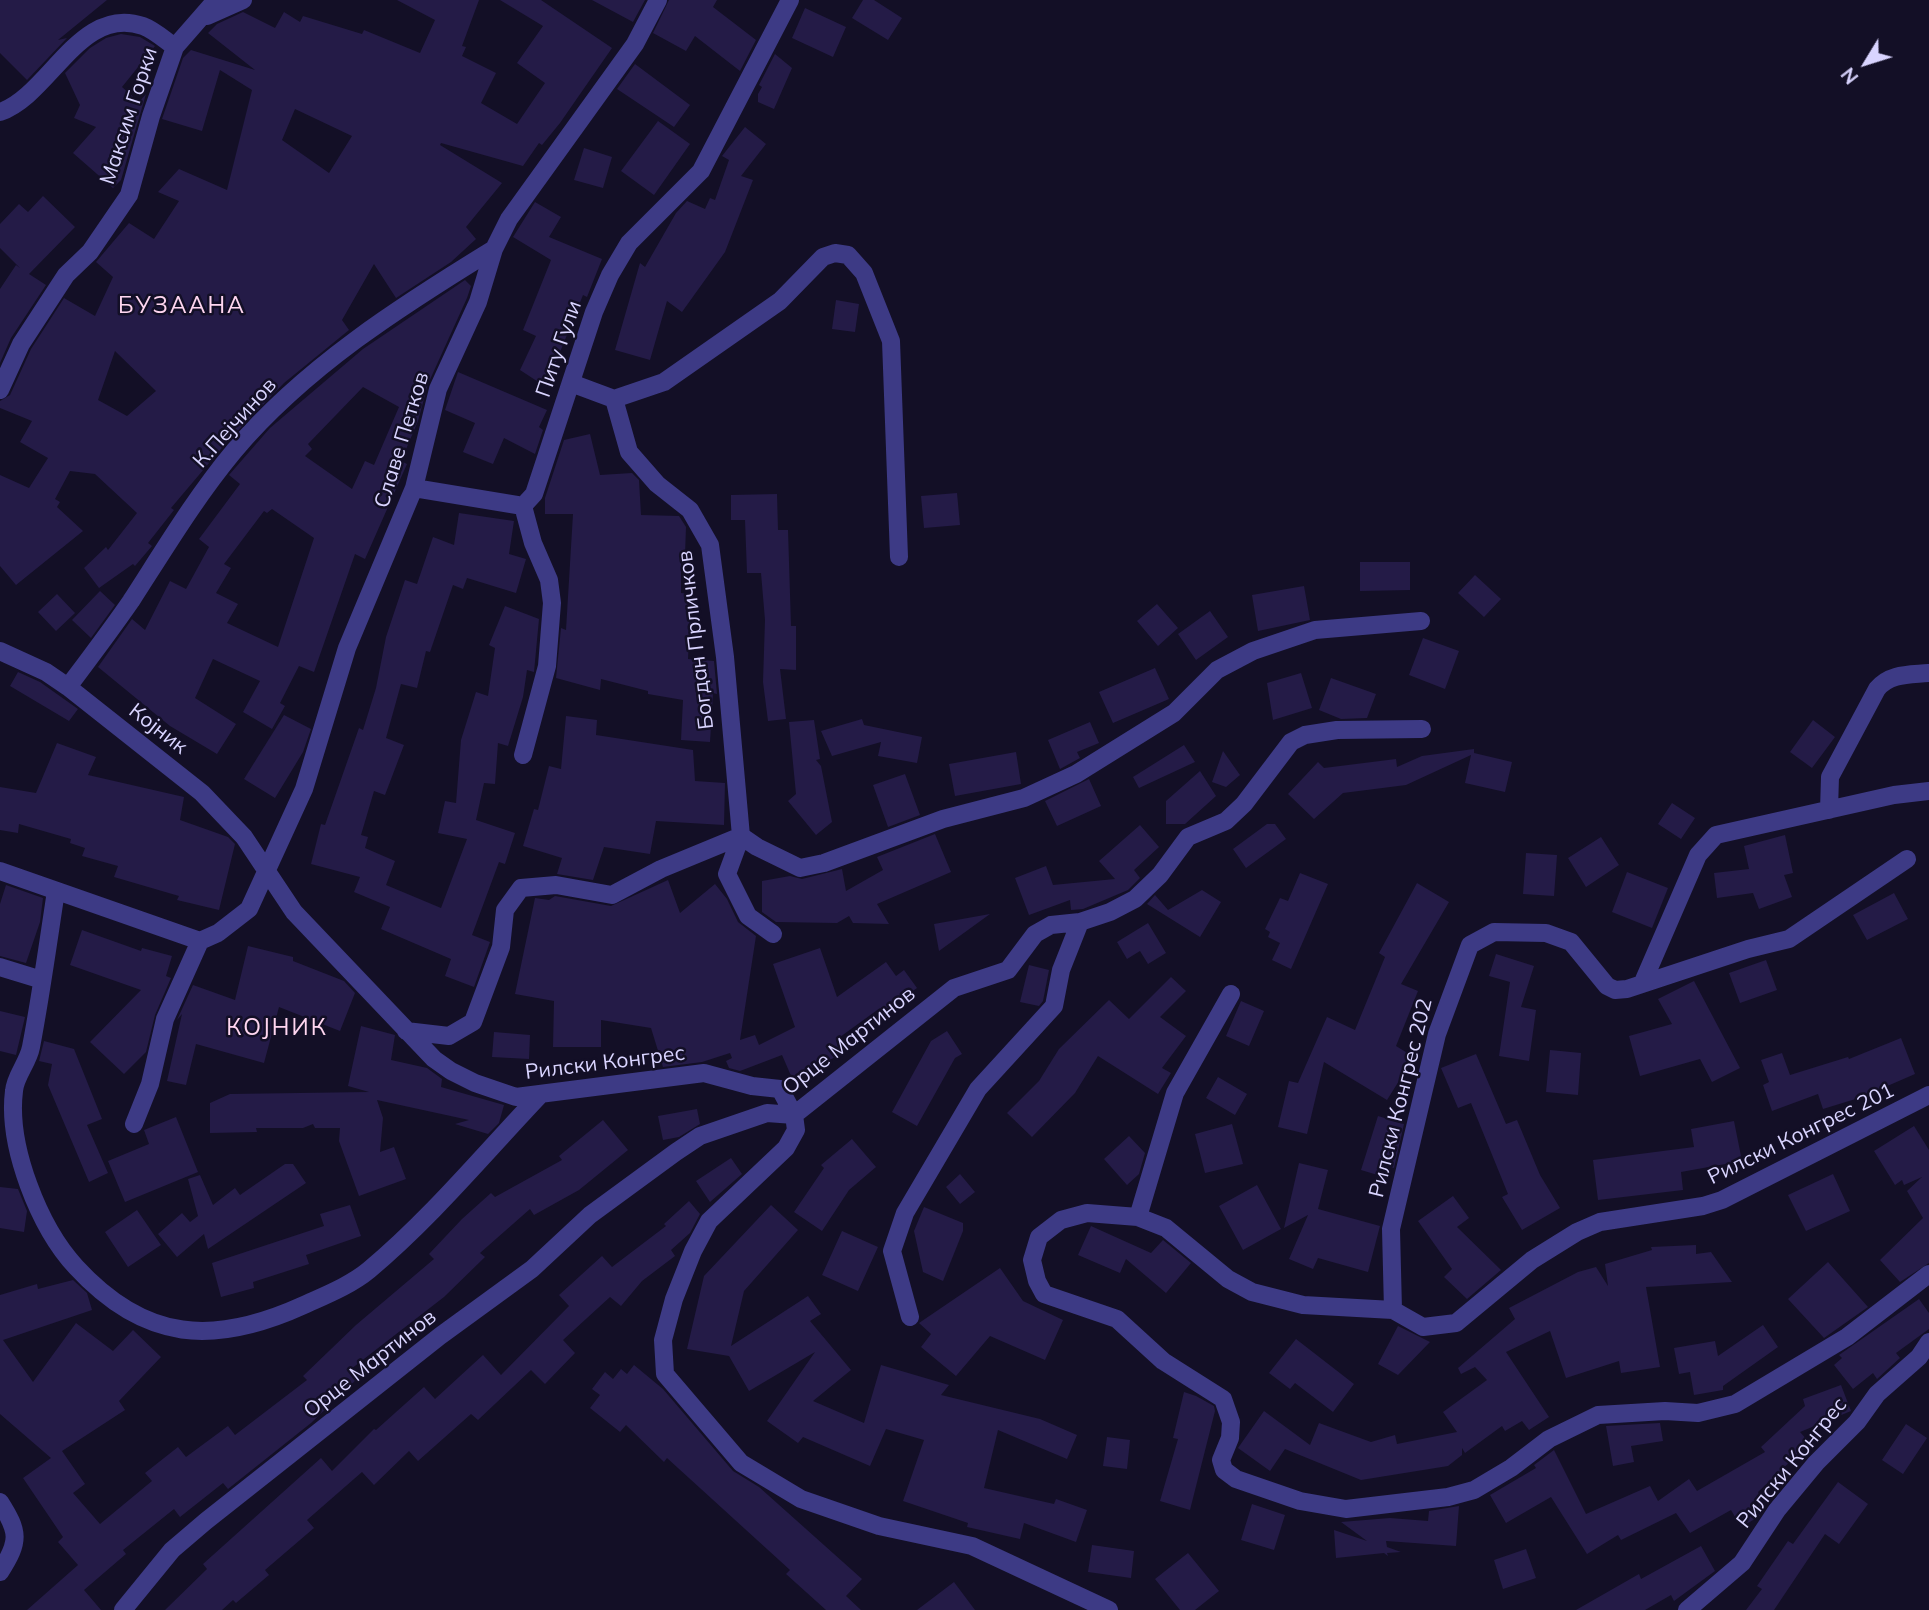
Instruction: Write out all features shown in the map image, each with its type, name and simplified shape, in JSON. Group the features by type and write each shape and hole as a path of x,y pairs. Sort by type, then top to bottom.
{"street":[{"name":"Максим Горки","path":"0,390 21,344 66,275 90,253 129,195 151,116 175,47 216,0"},
{"path":"201,20 243,0"},
{"name":"Славе Петков","path":"200,941 240,919 249,909 304,789 347,648 414,488 438,389 478,302 494,249 509,219 635,44 657,0"},
{"name":"Питу Гули","path":"523,506 534,494 594,312 629,243 701,171 790,0"},
{"path":"0,112 15,107 76,46 99,29 123,22 144,26 175,47"},
{"name":"К.Пејчинов","path":"68,687 130,602 178,526 234,450 306,379 340,351 494,249"},
{"path":"571,383 614,399 664,382 780,301 823,257 835,253 848,255 864,273 891,341 899,557"},
{"name":"Богдан Прличков","path":"614,399 629,452 656,484 690,510 710,545 725,657 741,835 727,874 748,916 773,934"},
{"path":"414,488 523,506 533,543 549,580 552,603 547,666 523,755"},
{"path":"406,1031 449,1036 473,1021 500,947 505,910 512,896 521,888 556,885 612,895 662,869 741,835 757,847 800,868 824,863 943,819 1024,798 1076,774 1174,713 1217,670 1253,652 1315,630 1421,621"},
{"name":"Којник","path":"0,651 46,672 68,687 202,793 244,836 266,869"},
{"path":"1829,810 1830,777 1877,689 1883,681 1898,676 1929,673"},
{"name":"Орце Мартинов","path":"123,1610 172,1550 206,1521 440,1336 532,1269 590,1215 676,1152 700,1136 767,1113 794,1115 954,988 1008,970 1035,934 1051,925 1080,922 1122,907 1147,889 1188,837 1226,821 1264,781 1291,742 1305,735 1337,730 1422,729"},
{"path":"1643,982 1698,855 1708,842 1731,830 1799,819 1829,810 1929,791"},
{"name":"Рилски Конгрес 202","path":"1394,1310 1391,1229 1437,1034 1470,945 1494,932 1546,933 1572,942 1607,986 1627,989 1789,939 1907,859"},
{"name":"Рилски Конгрес","path":"266,869 294,912 406,1031 451,1072 516,1097 704,1073 752,1086 780,1088 794,1115"},
{"path":"0,872 200,941 165,1019 150,1084 134,1124"},
{"path":"56,891 30,1051 7,1090 16,1132 27,1176 43,1220 65,1255 116,1305 164,1328 227,1332 259,1325 331,1293 368,1272 539,1096"},
{"path":"910,1317 892,1251 905,1213 978,1089 1054,1006 1061,970 1080,922"},
{"path":"0,967 41,980"},
{"path":"1138,1217 1175,1093 1231,995"},
{"name":"Рилски Конгрес 201","path":"1394,1310 1423,1327 1456,1323 1540,1254 1577,1232 1600,1222 1703,1206 1722,1200 1929,1095"},
{"path":"794,1115 796,1130 786,1148 709,1221 693,1251 674,1299 663,1340 665,1374 741,1463 801,1499 879,1526 972,1546 1106,1607"},
{"path":"1394,1310 1303,1305 1252,1292 1228,1279 1166,1228 1138,1217 1087,1213 1061,1220 1039,1237 1032,1260 1037,1281 1044,1294 1117,1319 1149,1350 1223,1399 1231,1422 1230,1438 1221,1460 1224,1470 1236,1479 1300,1501 1328,1507 1367,1508 1448,1497 1474,1490 1511,1468 1549,1439 1598,1415 1665,1411 1698,1413 1735,1404 1847,1337 1929,1274"},
{"name":"Рилски Конгрес","path":"1687,1610 1742,1563 1777,1510 1808,1472 1857,1422 1877,1394 1919,1357 1929,1342"},
{"path":"0,1502 15,1525 16,1537 12,1553 0,1572"},
{"path":"1080,1610 1106,1607"}],"building":[{"path":"0,0 107,0 58,40 67,38 27,80 0,53"},
{"path":"397,0 479,0 462,46 466,47 462,56 496,73 481,103 517,124 545,83 517,63 543,26 500,0 541,0 612,48 560,123 542,145 539,143 523,166 441,143 440,145 502,183 466,227 476,239 451,262 396,298 374,264 342,320 349,330 284,383 226,443 171,508 174,510 148,543 152,546 135,566 133,564 99,588 84,568 106,547 108,550 137,513 95,474 70,471 55,499 60,502 57,507 83,531 16,585 0,566 0,475 29,488 48,458 20,442 32,421 0,408 0,401 10,395 31,349 64,298 95,316 113,277 96,262 129,223 154,239 179,201 158,192 179,169 227,190 252,90 220,70 202,131 162,119 183,58 191,50 255,70 208,33 217,24 243,12 275,28 284,12 300,22 303,16 362,34 364,30 420,53 435,20","holes":["295,109 352,136 329,173 282,140","115,351 156,391 127,416 98,400"]},
{"path":"592,0 645,0 633,22"},
{"path":"669,0 717,0 713,7 756,40 740,71 695,36 686,51 653,33"},
{"path":"863,0 874,0 902,18 888,40 852,18"},
{"path":"805,8 846,27 833,57 792,38"},
{"path":"121,34 140,37 155,46 122,87 139,102 146,94 121,180 113,188 73,153 96,127 74,118 80,105 65,73 90,48 106,38"},
{"path":"775,54 792,68 774,109 758,102 758,94 762,87 759,85"},
{"path":"635,64 690,105 674,127 617,89"},
{"path":"658,121 690,144 654,195 621,171"},
{"path":"745,127 766,144 741,176 753,180 725,252 682,312 667,301 650,360 615,350 640,263 645,267 676,213 687,201 705,209 710,198 715,200 729,160 722,156"},
{"path":"584,148 612,157 603,188 574,180"},
{"path":"43,196 75,227 29,274 46,285 11,338 0,363 0,289 16,265 20,268 0,248 0,224 19,204 28,212"},
{"path":"535,202 561,217 549,237 602,259 587,297 583,295 546,387 520,370 536,336 523,330 551,260 513,237"},
{"path":"465,280 471,286 428,384 418,421 401,461 407,464 365,559 355,554 314,672 299,666 280,703 285,706 272,729 243,712 260,681 213,659 195,698 236,724 217,754 170,726 98,667 132,619 145,630 170,581 186,589 209,547 199,539 240,484 229,475 270,428 363,349","holes":["363,387 399,407 374,465 365,461 352,489 305,456 312,449 308,444","272,509 314,538 278,647 227,623 238,604 216,593 231,568 224,564 264,511 267,513"]},
{"path":"836,300 859,304 855,332 832,329"},
{"path":"458,372 547,410 539,427 543,430 535,454 504,438 493,464 463,452 475,423 445,410"},
{"path":"590,434 600,475 632,473 639,480 641,515 679,516 686,527 685,555 681,555 681,593 691,594 688,659 714,661 717,694 713,693 710,742 681,740 683,700 648,694 648,691 601,679 600,690 556,678 561,628 566,630 573,514 545,514 545,498 564,440"},
{"path":"957,493 960,525 924,528 921,496"},
{"path":"777,494 778,530 788,530 791,626 796,626 796,670 780,669 786,719 768,721 763,682 765,620 761,573 747,573 745,520 731,520 731,495"},
{"path":"459,513 514,521 509,554 526,559 516,593 467,578 463,589 453,585 430,652 426,651 417,688 401,684 386,738 404,745 385,795 374,791 361,835 368,837 365,848 395,861 386,885 441,908 467,839 438,833 445,801 456,803 461,740 476,692 488,696 495,648 489,645 505,606 539,619 534,672 527,670 523,697 508,746 498,743 495,784 484,783 476,820 515,833 505,864 499,862 472,935 490,942 474,987 445,976 451,959 381,929 390,907 354,892 360,877 311,864 321,824 325,825 359,728 363,730 376,688 386,637 405,580 417,584 433,537 454,545"},
{"path":"1360,562 1410,562 1410,590 1360,591"},
{"path":"1475,575 1501,599 1484,617 1458,593"},
{"path":"1304,586 1310,620 1258,631 1252,595"},
{"path":"100,591 115,605 91,638 72,620"},
{"path":"57,594 75,613 56,631 38,612"},
{"path":"1157,604 1178,628 1158,646 1137,621"},
{"path":"1210,611 1228,637 1196,660 1178,634"},
{"path":"1423,638 1459,651 1445,689 1409,675"},
{"path":"1155,668 1169,699 1113,723 1099,692"},
{"path":"18,672 40,682 78,709 69,721 10,686"},
{"path":"1301,673 1312,708 1273,720 1267,683"},
{"path":"1331,678 1376,694 1367,718 1341,719 1319,710"},
{"path":"284,715 311,729 303,752 275,798 244,779"},
{"path":"566,716 597,720 596,735 693,750 695,781 725,783 724,825 656,821 650,854 604,847 593,880 557,874 562,858 523,846 534,809 538,810 549,766 561,769"},
{"path":"862,719 864,725 922,737 917,763 878,756 881,742 832,756 821,731"},
{"path":"814,720 820,759 816,760 821,766 832,822 816,835 788,801 796,794 789,722"},
{"path":"1813,720 1835,737 1812,768 1790,752"},
{"path":"1090,722 1099,743 1077,752 1080,758 1060,769 1048,740"},
{"path":"57,743 96,757 88,775 184,797 180,820 228,837 235,844 219,910 177,900 179,896 114,877 118,866 82,856 85,848 70,843 71,839 19,824 18,833 0,830 0,787 36,793"},
{"path":"1184,745 1195,762 1139,788 1133,777"},
{"path":"1474,749 1474,753 1512,762 1505,792 1465,783 1471,755 1406,785 1343,793 1314,819 1288,794 1318,762 1324,768 1396,759 1397,767 1422,756"},
{"path":"1223,751 1240,775 1226,787 1212,782"},
{"path":"1016,752 1021,784 955,796 949,764"},
{"path":"1200,771 1216,796 1185,824 1166,824 1166,801"},
{"path":"905,774 920,815 888,827 873,785"},
{"path":"1089,779 1101,806 1057,826 1045,801"},
{"path":"1672,803 1695,818 1681,839 1658,824"},
{"path":"1267,824 1275,824 1286,839 1246,868 1233,849"},
{"path":"1140,825 1159,847 1134,870 1140,878 1128,890 1083,909 1071,910 1070,900 1029,915 1015,878 1046,866 1053,885 1115,879 1099,861"},
{"path":"935,834 951,872 877,904 889,924 853,923 849,916 837,923 776,922 762,912 762,881 790,876 802,879 842,869 846,891 883,870 877,857"},
{"path":"1785,835 1793,873 1784,875 1792,897 1759,909 1753,893 1717,898 1714,873 1749,869 1744,846"},
{"path":"1601,837 1619,865 1586,887 1568,858"},
{"path":"1526,853 1557,855 1554,896 1523,894"},
{"path":"1627,872 1668,888 1652,928 1612,912"},
{"path":"1300,873 1328,884 1291,969 1272,960 1280,943 1268,937 1270,932 1265,929 1280,898 1288,901"},
{"path":"668,880 680,913 715,884 727,899 738,922 756,936 740,1040 755,1035 759,1045 795,1027 773,964 820,948 837,997 886,962 896,976 904,970 917,988 883,1012 880,1008 840,1037 846,1052 792,1078 782,1055 740,1071 729,1068 726,1061 732,1058 730,1053 702,1062 663,1067 651,1028 601,1020 601,1047 553,1047 554,1001 515,994 535,898 549,900 555,896 611,906"},
{"path":"1417,883 1449,902 1401,984 1418,991 1396,1046 1414,1057 1387,1100 1324,1062 1307,1134 1278,1127 1289,1081 1298,1083 1327,1017 1355,1030 1385,957 1379,953"},
{"path":"6,885 43,898 40,922 26,963 0,956 0,904"},
{"path":"1202,890 1221,902 1200,937 1147,904 1155,895 1168,910"},
{"path":"1894,893 1908,919 1867,940 1853,915"},
{"path":"990,914 939,951 934,924"},
{"path":"1148,923 1166,953 1148,964 1140,951 1127,959 1117,942"},
{"path":"82,930 141,951 142,948 172,956 166,976 171,978 155,1015 146,1052 124,1074 90,1042 141,990 70,965"},
{"path":"248,946 293,957 293,961 344,981 355,993 340,1031 279,1007 264,1063 196,1044 186,1085 167,1081 182,1014 177,1020 193,985 235,1000"},
{"path":"1496,954 1534,966 1521,1007 1536,1010 1529,1061 1499,1056 1510,982 1489,976"},
{"path":"1766,960 1777,990 1740,1003 1729,973"},
{"path":"1029,965 1049,970 1043,1001 1039,1006 1020,1002"},
{"path":"1171,977 1186,991 1160,1017 1186,1036 1162,1068 1171,1073 1158,1094 1098,1056 1075,1093 1032,1137 1007,1113 1039,1081 1059,1049 1109,1000 1129,1019"},
{"path":"1694,981 1740,1068 1712,1082 1700,1059 1640,1076 1629,1036 1672,1024 1658,999"},
{"path":"1241,1001 1264,1011 1249,1046 1226,1036"},
{"path":"0,1011 25,1017 16,1055 0,1051"},
{"path":"361,1026 395,1035 391,1060 427,1068 442,1079 441,1087 504,1105 499,1123 488,1134 455,1124 469,1120 377,1100 383,1118 380,1152 394,1147 406,1179 359,1196 339,1141 340,1128 315,1128 313,1124 303,1128 256,1128 257,1132 210,1133 210,1103 230,1094 369,1092 348,1086"},
{"path":"947,1031 962,1054 955,1058 917,1126 892,1112 931,1041"},
{"path":"494,1032 530,1035 529,1059 492,1057"},
{"path":"1901,1038 1915,1074 1862,1097 1823,1109 1818,1094 1772,1111 1763,1085 1769,1082 1761,1060 1782,1053 1790,1075 1848,1057 1849,1059"},
{"path":"44,1041 74,1049 102,1119 87,1125 108,1173 89,1182 48,1085 52,1064 39,1061"},
{"path":"1550,1050 1581,1053 1578,1095 1546,1092"},
{"path":"1476,1054 1506,1124 1517,1120 1540,1175 1560,1208 1522,1230 1502,1197 1508,1194 1471,1103 1458,1108 1441,1068"},
{"path":"1218,1077 1247,1094 1235,1115 1206,1098"},
{"path":"697,1109 700,1124 679,1137 663,1140 658,1116"},
{"path":"1378,1116 1404,1124 1394,1168 1385,1165 1381,1176 1361,1170"},
{"path":"176,1117 198,1172 125,1202 108,1161 149,1144 144,1130"},
{"path":"603,1120 628,1150 579,1190 534,1215 530,1209 480,1253 485,1257 444,1297 351,1369 359,1377 311,1423 228,1489 223,1483 180,1517 174,1509 123,1550 126,1554 84,1590 101,1610 27,1610 78,1565 58,1542 63,1537 23,1478 51,1458 0,1414 0,1295 37,1284 38,1289 73,1280 87,1293 92,1310 3,1340 33,1382 76,1323 113,1351 133,1330 161,1357 119,1401 125,1410 62,1451 85,1484 73,1493 100,1524 152,1481 145,1473 178,1447 186,1457 228,1426 235,1435 307,1380 303,1376 356,1325 434,1259 429,1254 491,1193 495,1197 562,1160 559,1156"},
{"path":"1734,1121 1742,1161 1681,1172 1683,1190 1598,1200 1593,1160 1694,1147 1691,1129"},
{"path":"1232,1124 1243,1164 1205,1173 1195,1134"},
{"path":"1914,1126 1929,1150 1929,1263 1900,1282 1880,1260 1923,1218 1907,1191 1922,1177 1904,1185 1902,1180 1895,1185 1874,1151"},
{"path":"1129,1136 1145,1153 1139,1174 1127,1185 1104,1159"},
{"path":"852,1139 876,1167 849,1190 822,1231 794,1212 824,1168 821,1165"},
{"path":"731,1158 742,1174 710,1202 696,1181"},
{"path":"1299,1163 1328,1170 1318,1209 1380,1226 1368,1272 1318,1258 1313,1269 1289,1259 1308,1215 1284,1228"},
{"path":"285,1164 293,1164 306,1183 208,1249 204,1234 177,1257 158,1234 182,1213 190,1222 198,1216 188,1179 200,1175 213,1205 235,1188 240,1195"},
{"path":"960,1174 975,1192 960,1204 946,1187"},
{"path":"1833,1174 1850,1211 1806,1231 1788,1195"},
{"path":"1257,1185 1281,1229 1243,1250 1219,1206"},
{"path":"0,1187 18,1189 27,1211 24,1232 0,1228"},
{"path":"1453,1196 1469,1218 1457,1227 1501,1270 1467,1299 1444,1277 1452,1269 1418,1221"},
{"path":"689,1201 700,1214 690,1233 671,1250 675,1256 642,1281 621,1306 610,1297 563,1340 575,1353 545,1384 531,1370 478,1420 471,1414 418,1461 409,1451 374,1485 362,1472 307,1520 314,1528 265,1570 269,1575 236,1603 233,1600 222,1610 165,1610 207,1569 203,1564 321,1458 332,1471 374,1429 424,1387 435,1399 483,1355 501,1375 569,1306 559,1295 602,1256 612,1267 666,1226 664,1224"},
{"path":"350,1205 361,1236 306,1255 309,1264 253,1282 254,1288 221,1297 212,1263 324,1226 320,1214"},
{"path":"771,1205 798,1230 744,1291 731,1346 808,1296 821,1314 810,1321 851,1370 813,1401 864,1423 881,1365 949,1385 941,1395 1040,1419 1077,1435 1067,1459 998,1430 984,1488 1054,1504 1056,1499 1087,1510 1076,1542 1024,1523 1020,1539 967,1527 968,1523 903,1501 924,1440 886,1429 870,1466 803,1437 798,1443 767,1421 815,1352 749,1391 729,1356 687,1349 704,1276"},
{"path":"924,1207 963,1223 963,1231 943,1281 923,1272 914,1231"},
{"path":"137,1210 161,1245 128,1267 105,1232"},
{"path":"1091,1226 1151,1253 1163,1240 1191,1263 1166,1293 1126,1259 1120,1273 1078,1255"},
{"path":"842,1231 878,1247 858,1291 822,1275"},
{"path":"1696,1245 1696,1254 1711,1252 1732,1282 1646,1287 1660,1367 1621,1373 1619,1361 1566,1378 1550,1331 1506,1352 1549,1417 1529,1430 1522,1421 1505,1431 1502,1426 1465,1453 1462,1448 1462,1455 1448,1466 1361,1480 1285,1449 1270,1471 1238,1448 1264,1411 1310,1445 1319,1423 1371,1442 1395,1435 1397,1444 1457,1432 1443,1412 1487,1380 1475,1367 1461,1374 1458,1368 1515,1319 1509,1308 1578,1272 1596,1267 1608,1286 1605,1264 1652,1250 1651,1247"},
{"path":"1828,1262 1868,1307 1824,1338 1788,1299"},
{"path":"1000,1268 1023,1301 1063,1320 1045,1360 990,1336 956,1376 921,1347 931,1334 919,1323"},
{"path":"1919,1299 1929,1313 1929,1329 1896,1353 1900,1358 1877,1379 1873,1373 1853,1389 1834,1365 1842,1358 1839,1355"},
{"path":"1763,1325 1778,1347 1723,1386 1723,1390 1694,1395 1690,1372 1679,1374 1674,1348 1715,1341 1718,1356"},
{"path":"1398,1326 1430,1342 1398,1375 1378,1364"},
{"path":"1296,1339 1354,1384 1333,1412 1295,1383 1290,1389 1269,1373"},
{"path":"634,1365 663,1389 733,1471 759,1487 862,1579 846,1596 861,1610 826,1610 786,1574 790,1570 667,1458 664,1462 626,1425 620,1432 590,1408 600,1395 592,1389 605,1372 613,1379 621,1369 627,1374"},
{"path":"1841,1385 1851,1411 1800,1432 1810,1443 1758,1492 1761,1497 1752,1503 1760,1516 1741,1527 1731,1510 1690,1533 1676,1513 1621,1540 1618,1535 1587,1554 1551,1497 1506,1523 1490,1495 1536,1468 1534,1465 1554,1450 1586,1514 1650,1486 1658,1501 1689,1479 1697,1491 1765,1452 1761,1447 1805,1406 1803,1399"},
{"path":"1184,1392 1214,1406 1215,1411 1190,1510 1160,1501 1178,1439 1173,1438"},
{"path":"1660,1423 1663,1441 1631,1446 1634,1462 1613,1466 1606,1426"},
{"path":"1906,1424 1927,1438 1903,1474 1882,1460"},
{"path":"1107,1437 1130,1440 1127,1469 1103,1466"},
{"path":"1838,1482 1868,1504 1839,1544 1825,1534 1774,1610 1746,1610 1762,1589 1757,1586 1788,1541 1793,1544"},
{"path":"1252,1504 1285,1515 1274,1550 1241,1540"},
{"path":"1459,1506 1456,1546 1386,1541 1387,1547 1401,1552 1387,1553 1388,1556 1384,1553 1336,1558 1334,1530 1367,1541 1341,1522 1390,1518 1428,1521 1429,1511"},
{"path":"1092,1545 1134,1551 1131,1578 1088,1572"},
{"path":"1701,1546 1715,1571 1674,1601 1671,1595 1645,1610 1576,1610 1639,1574 1641,1579"},
{"path":"1526,1549 1536,1578 1503,1589 1494,1560"},
{"path":"1188,1553 1219,1591 1195,1610 1180,1610 1155,1579"},
{"path":"954,1582 975,1610 917,1610"}],"district":[{"name":"БУЗААНА","path":"182,306"},
{"name":"КОЈНИК","path":"277,1028"}]}
